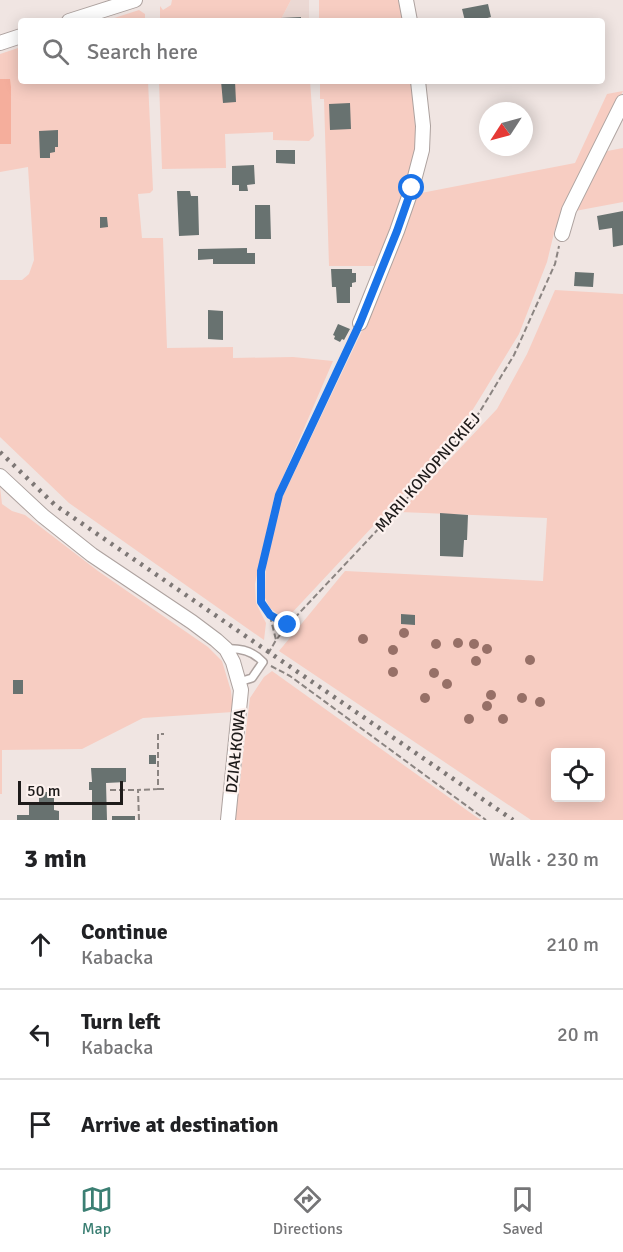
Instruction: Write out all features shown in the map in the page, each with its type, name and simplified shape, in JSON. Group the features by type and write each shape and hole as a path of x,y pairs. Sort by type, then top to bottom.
{"street":[{"path":"78,18 135,0"},
{"path":"406,0 409,18"},
{"path":"0,43 18,37"},
{"path":"360,323 397,231 422,150 423,126 418,84"},
{"path":"562,234 569,210 623,102"},
{"path":"0,476 43,516 92,555 192,622 226,650"},
{"name":"DZIAŁKOWA","path":"226,650 233,662 239,682 240,708 228,820"}],"lane":[{"path":"226,650 236,648 255,654 263,662 252,678 239,682"}],"path":[{"name":"MARII KONOPNICKIEJ","path":"263,662 288,625 430,474 479,413 514,355 555,264 562,234"},
{"path":"276,640 270,615 261,602 261,571 279,495 360,323"},
{"path":"270,615 288,625"},
{"path":"263,662 290,676 486,820"},
{"path":"158,789 158,734 164,734"},
{"path":"110,790 165,789"},
{"path":"138,790 139,820"}],"shaded area":[{"path":"172,0 291,0 282,18 160,18 160,6 163,10 171,5"},
{"path":"291,0 309,0 309,18 282,18"},
{"path":"319,0 400,0 403,18 319,18"},
{"path":"139,10 145,14 145,18 114,18"},
{"path":"18,48 18,84 148,84 153,190 150,193 138,194 142,238 163,238 167,348 233,347 233,358 293,357 333,361 274,498 255,584 256,603 266,623 264,640 69,503 0,437 0,280 22,280 29,274 34,260 28,167 0,172 0,54"},
{"path":"0,79 10,79 11,144 0,144"},
{"path":"159,84 310,84 314,136 309,141 273,140 273,132 225,134 226,168 162,169"},
{"path":"320,84 412,84 417,156 378,266 329,266 324,99 320,99"},
{"path":"623,91 555,229 547,262 519,334 462,427 405,492 289,616 282,617 270,608 265,598 266,563 281,500 372,310 416,194 575,163 607,94"},
{"path":"623,148 623,202 575,211 602,152"},
{"path":"555,290 623,294 623,820 531,820 279,651 345,571 543,581 547,518 400,512 497,409 527,354"},
{"path":"0,487 2,504 12,511 25,515 98,571 208,647 222,661 231,691 233,712 143,718 82,749 2,750 2,794 0,794"},
{"path":"272,671 481,820 235,820 250,698 264,677"}],"building":[{"path":"488,4 491,17 464,18 462,9"},
{"path":"221,84 235,84 236,102 223,103"},
{"path":"350,103 351,129 330,130 329,104"},
{"path":"58,130 58,147 55,147 55,152 50,153 50,158 40,158 39,131"},
{"path":"276,150 295,150 295,164 276,163"},
{"path":"254,165 255,184 247,185 248,191 239,191 239,185 232,185 232,166"},
{"path":"177,191 190,191 191,196 198,196 199,235 179,236"},
{"path":"255,205 270,205 271,239 255,239"},
{"path":"623,211 623,245 613,247 612,228 599,230 597,216"},
{"path":"100,217 107,217 108,227 100,228"},
{"path":"247,248 247,253 255,253 255,264 213,264 213,259 198,260 198,249"},
{"path":"331,269 352,269 352,273 356,273 356,282 350,287 350,303 337,303 336,287 332,287"},
{"path":"575,272 594,273 593,287 574,286"},
{"path":"208,310 223,311 223,340 208,339"},
{"path":"338,324 350,329 344,340 340,342 334,339 333,335"},
{"path":"440,513 468,515 467,540 464,540 463,557 440,556"},
{"path":"401,614 415,615 415,625 401,624"},
{"path":"13,680 23,680 23,694 13,694"},
{"path":"149,755 156,755 156,764 149,764"},
{"path":"91,768 126,768 126,782 106,783 107,820 92,820 92,790 89,790 89,782 92,782"},
{"path":"39,792 54,792 54,810 59,811 59,820 17,820 17,815 29,815 29,802 39,802"},
{"path":"112,816 135,816 135,820 112,820"}],"railway":[{"path":"0,452 55,505 513,820"}],"route":[{"path":"288,625 270,615 261,602 261,571 279,495 360,323 412,188"}]}
